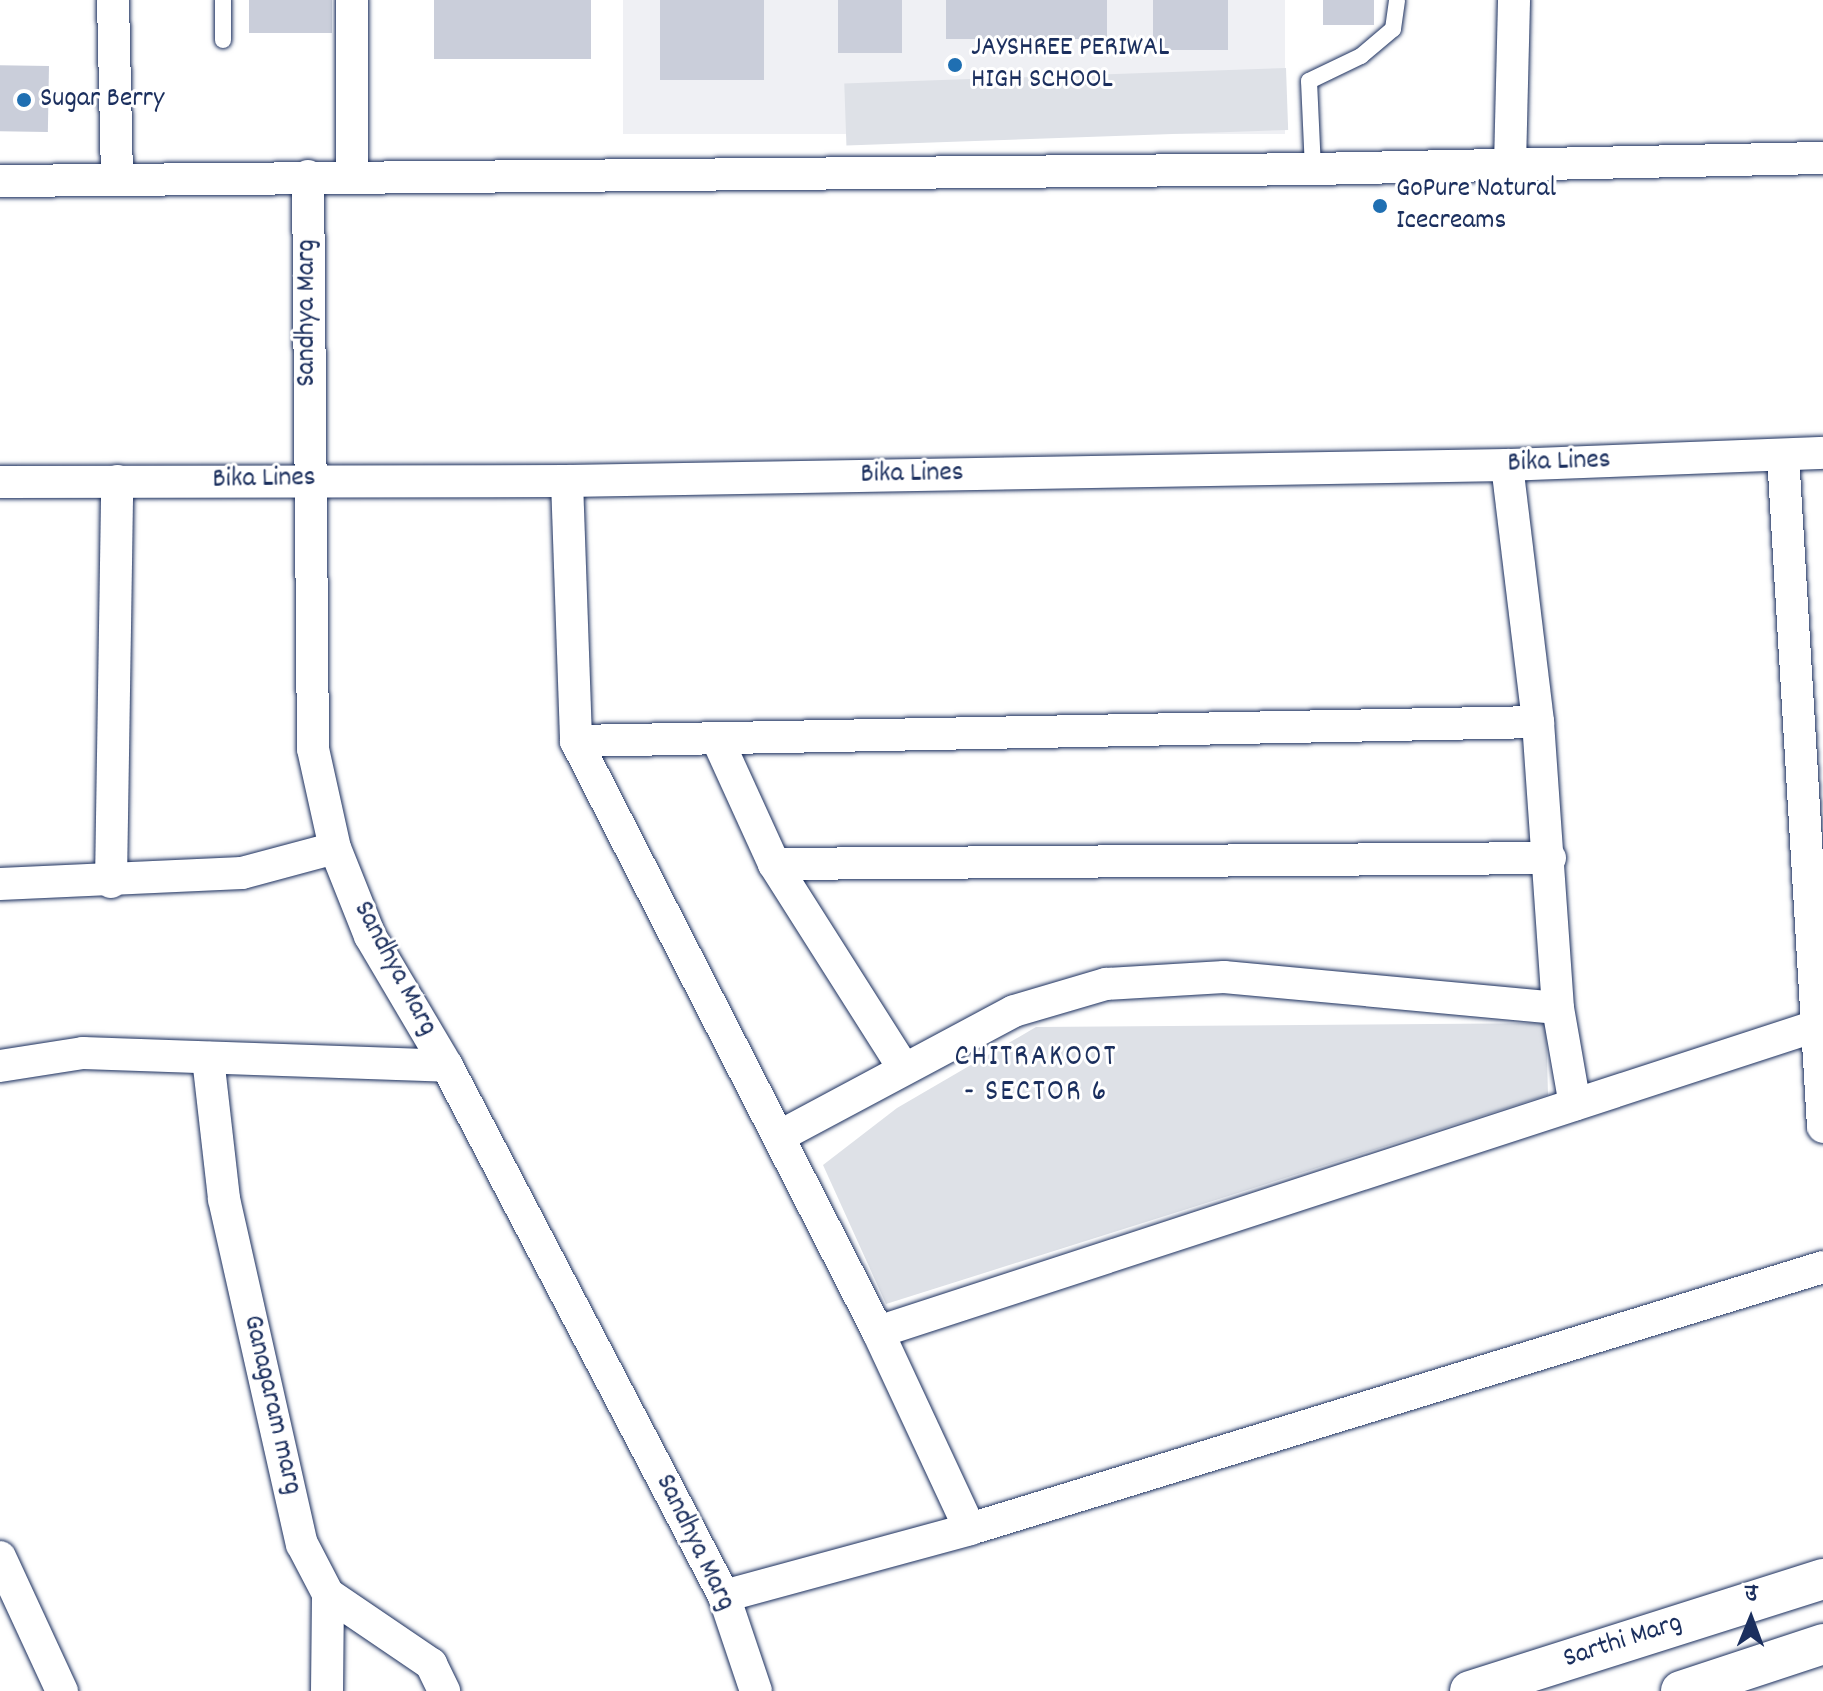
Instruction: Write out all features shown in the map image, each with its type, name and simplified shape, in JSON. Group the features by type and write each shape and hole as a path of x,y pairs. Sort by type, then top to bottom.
{"street":[{"path":"113,0 117,177"},
{"path":"352,0 352,176"},
{"path":"1510,165 1514,0"},
{"path":"0,181 117,177 1313,169 1823,158"},
{"name":"Sandhya Marg","path":"308,176 313,749 335,848 370,936 447,1066 724,1596 756,1691"},
{"name":"Bika Lines","path":"0,482 309,479 567,481 1507,465 1823,453"},
{"path":"1783,455 1813,1027 1823,1127"},
{"path":"1507,465 1538,722 1550,858 1558,1008 1575,1105"},
{"path":"111,882 117,481"},
{"path":"567,481 576,741 780,1136 878,1332 970,1529"},
{"path":"576,741 718,741 1538,722"},
{"path":"718,741 774,864 903,1067"},
{"path":"0,884 111,882 242,873 335,848"},
{"path":"774,864 1550,858"},
{"path":"780,1136 903,1067 1014,1011 1106,984 1224,977 1558,1008"},
{"path":"878,1332 1813,1027"},
{"path":"0,1066 83,1053 447,1066"},
{"name":"Ganagaram marg","path":"208,1058 224,1199 302,1544 328,1594 431,1664 444,1691"},
{"path":"724,1596 970,1529 1823,1267"},
{"path":"0,1557 62,1691"},
{"name":"Sarthi Marg","path":"1470,1691 1823,1579"},
{"path":"327,1691 328,1594"},
{"path":"1681,1691 1823,1644"}],"lane":[{"path":"223,0 223,40"},
{"path":"1313,169 1309,81 1361,56 1393,29 1397,0"}],"shaded area":[{"name":"JAYSHREE PERIWAL HIGH SCHOOL","path":"623,0 1285,0 1285,134 623,134"},
{"path":"1286,68 1288,130 846,145 844,83"},
{"path":"1546,1023 1548,1095 886,1304 823,1165 897,1108 1036,1027"}],"building":[{"path":"249,0 332,0 332,33 249,33"},
{"path":"434,0 591,0 591,59 434,59"},
{"path":"660,0 764,0 764,80 660,80"},
{"path":"838,0 902,0 902,53 838,53"},
{"path":"946,0 1107,0 1107,39 946,39"},
{"path":"1153,0 1228,0 1228,50 1153,50"},
{"path":"1323,0 1374,0 1374,25 1323,25"},
{"name":"Sugar Berry","path":"0,65 49,66 48,132 0,131"}],"place":[{"name":"JAYSHREE PERIWAL HIGH SCHOOL","path":"955,65"},
{"name":"Sugar Berry","path":"24,100"},
{"name":"GoPure Natural Icecreams","path":"1380,206"}],"district":[{"name":"CHITRAKOOT - SECTOR 6","path":"1036,1076"}]}
